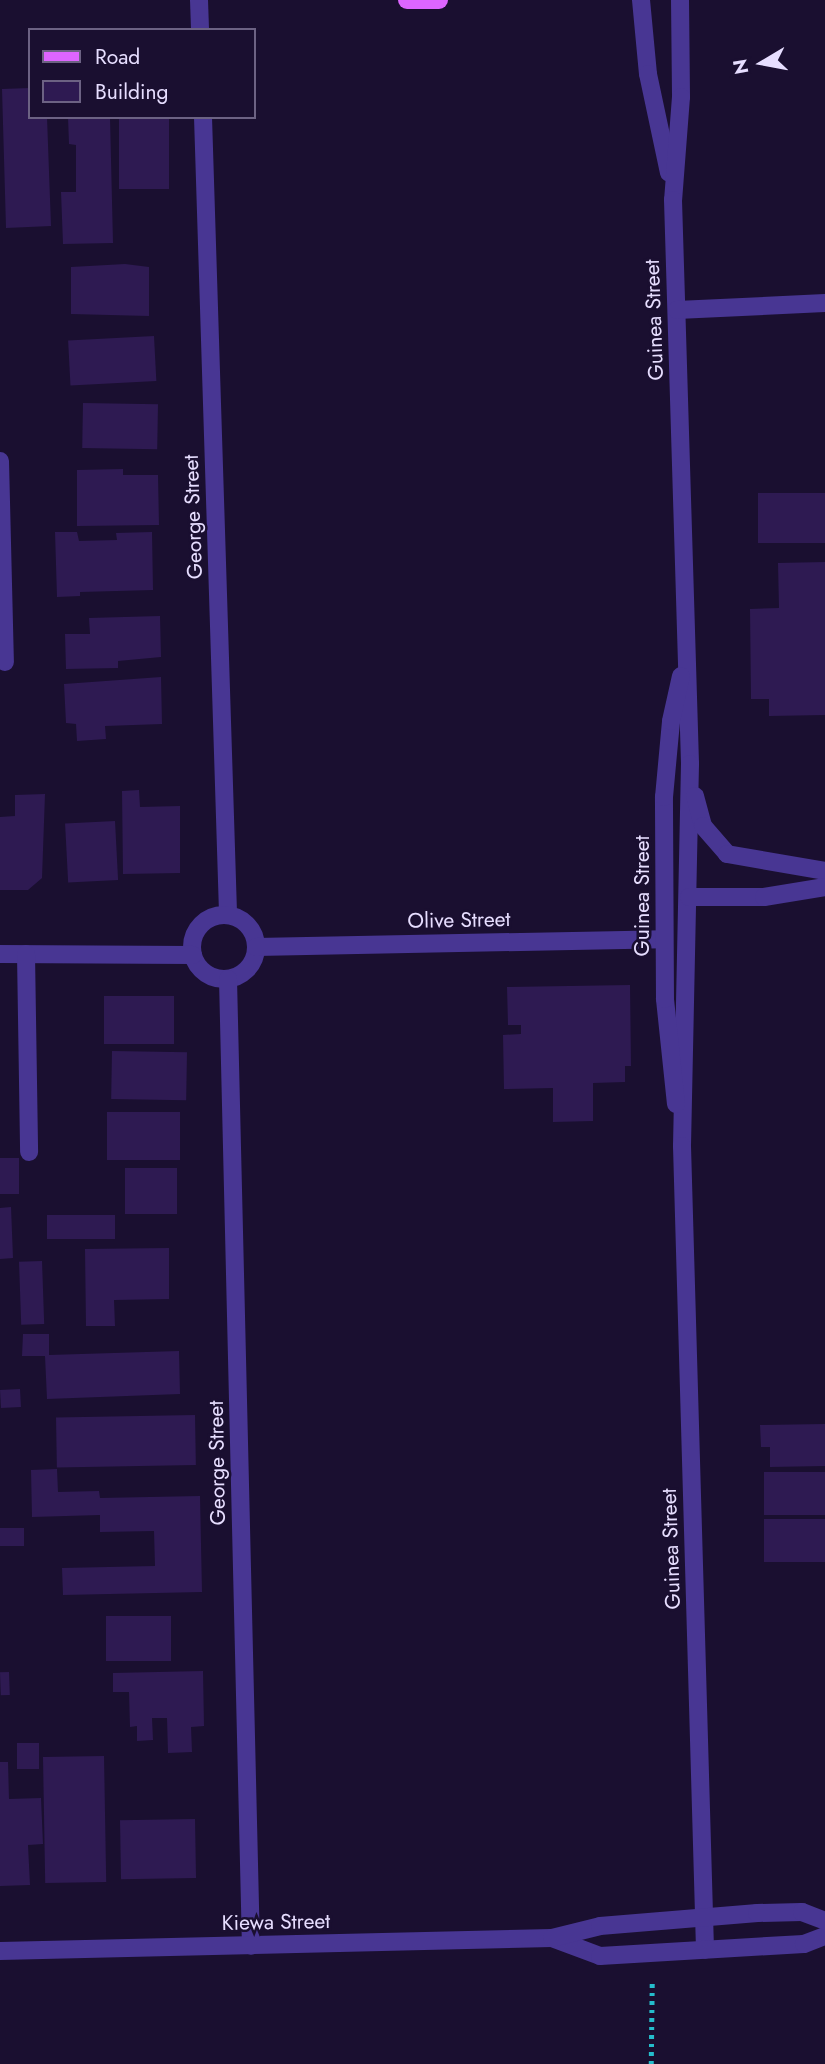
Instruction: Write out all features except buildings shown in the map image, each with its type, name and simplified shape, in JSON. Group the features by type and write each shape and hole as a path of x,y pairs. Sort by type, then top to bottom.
{"main road":[{"path":"407,0 439,0"}],"street":[{"path":"199,0 200,28"},
{"name":"Guinea Street","path":"641,0 648,74 673,200"},
{"name":"Guinea Street","path":"680,0 681,97 673,200 690,764 689,897 681,1146 705,1950"},
{"name":"George Street","path":"203,119 228,914"},
{"path":"677,310 825,303"},
{"path":"0,461 5,662"},
{"name":"Guinea Street","path":"681,1146 669,1059 663,939 667,750 687,648"},
{"path":"690,764 703,826 719,848 744,860 825,872"},
{"path":"665,825 689,897 764,897 825,887"},
{"path":"228,914 245,922 256,947 245,971 228,979 202,971 193,955 200,925 228,914"},
{"name":"Olive Street","path":"256,947 663,939"},
{"path":"0,954 193,955"},
{"path":"26,954 29,1152"},
{"name":"George Street","path":"228,979 251,1945"},
{"name":"Kiewa Street","path":"0,1951 552,1938 600,1926 802,1912 825,1921"},
{"name":"Kiewa Street","path":"552,1938 600,1956 804,1944 825,1936"}],"path":[{"path":"651,2064 652,1983"}]}
